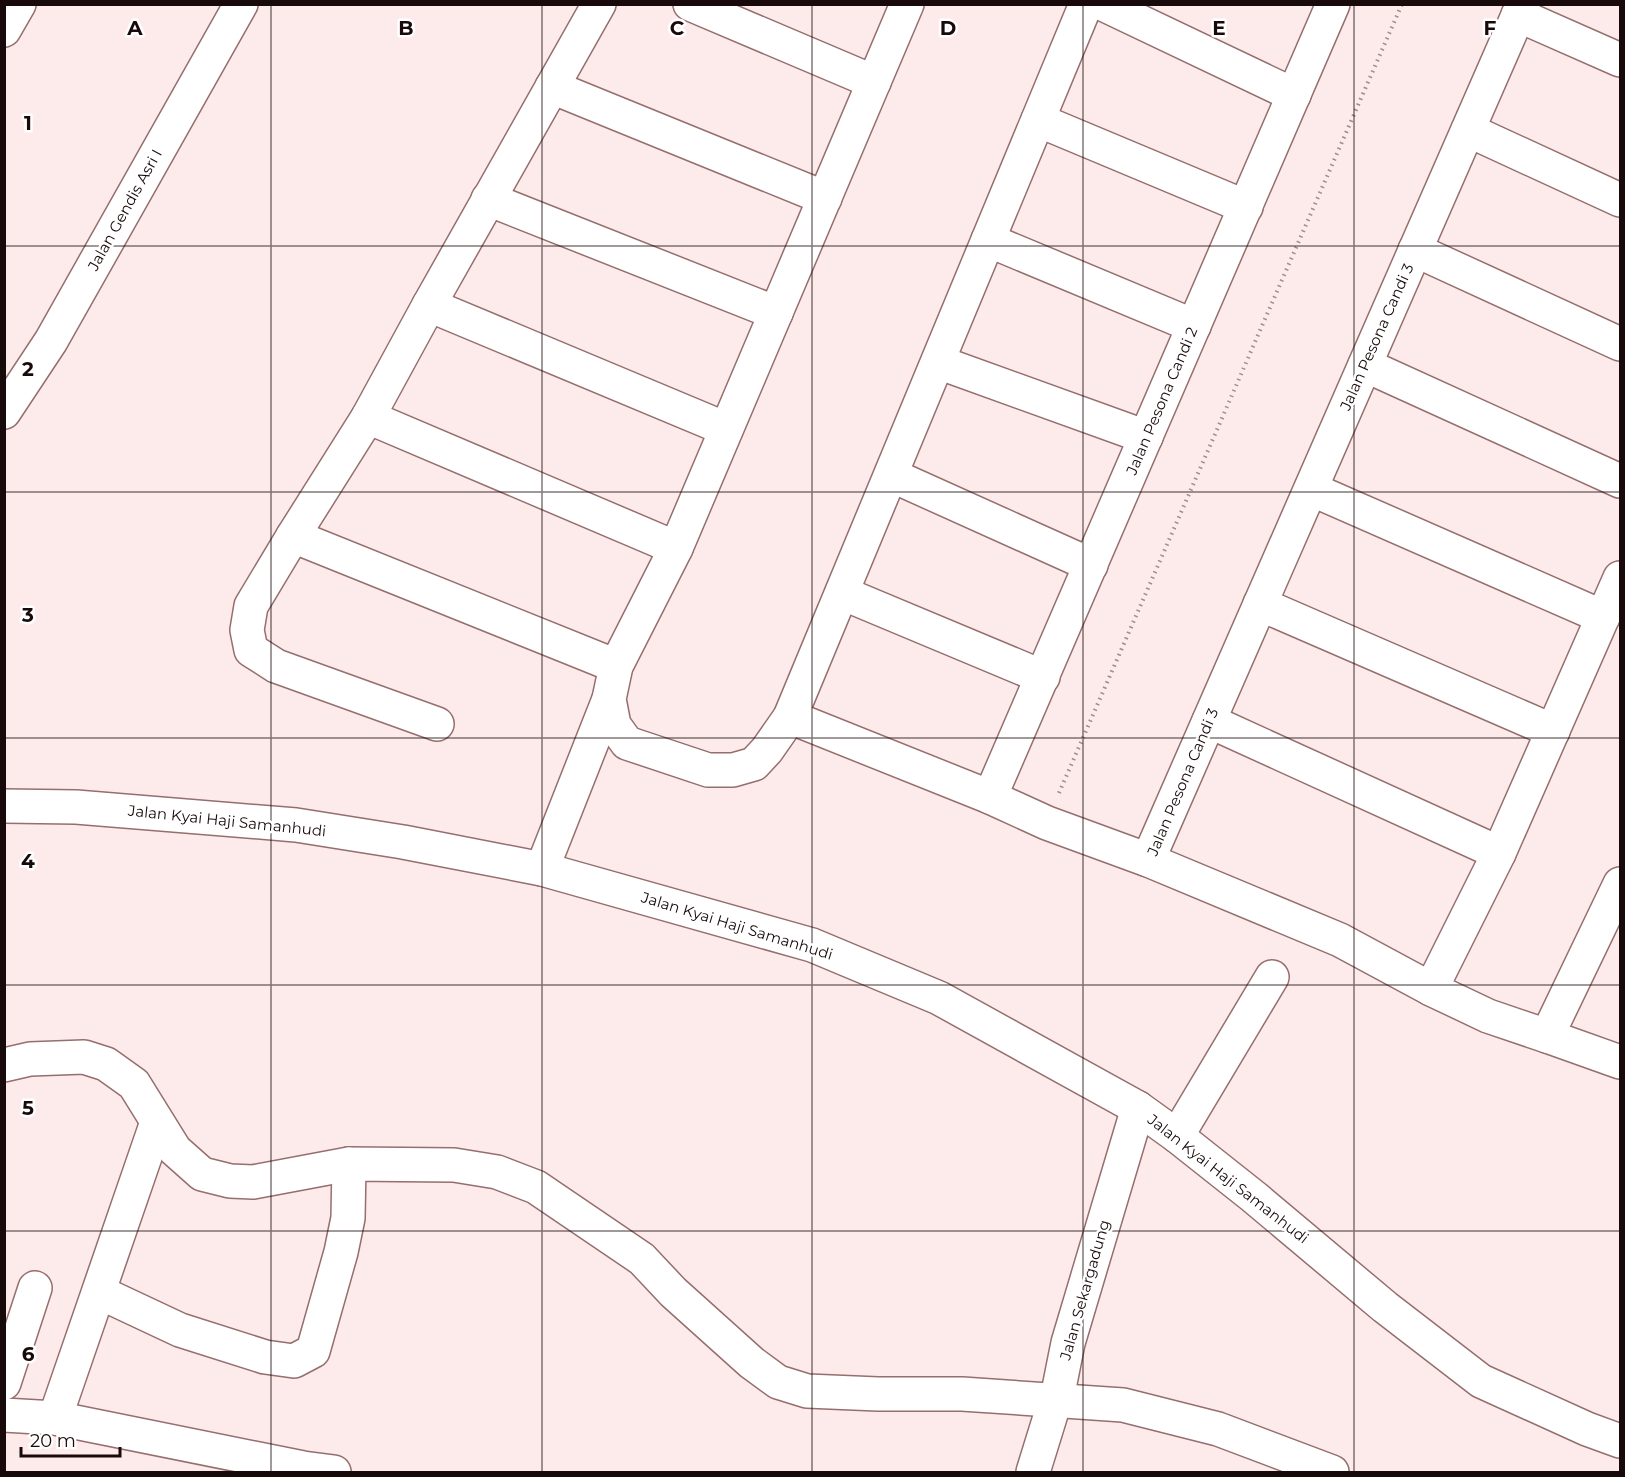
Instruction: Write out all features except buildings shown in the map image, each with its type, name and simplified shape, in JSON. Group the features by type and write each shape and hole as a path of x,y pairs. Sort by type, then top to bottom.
{"street":[{"path":"4,30 19,4"},
{"name":"Jalan Gendis Asri I","path":"4,412 57,331 241,4"},
{"path":"437,724 276,666 252,650 247,630 252,606 368,417 599,4"},
{"path":"690,4 874,82"},
{"path":"542,869 609,699 616,666 676,548 907,4"},
{"path":"609,699 614,725 627,743 708,770 733,770 754,764 767,750 790,717 1086,4"},
{"path":"1103,4 1294,95"},
{"name":"Jalan Pesona Candi 2","path":"990,797 1333,4"},
{"path":"1521,10 1620,60"},
{"name":"Jalan Pesona Candi 3","path":"1521,10 1148,860 1340,940 1431,989 1488,1016 1620,1062"},
{"path":"552,87 825,198"},
{"path":"1038,120 1246,207"},
{"path":"1468,130 1620,200"},
{"path":"488,200 776,313"},
{"path":"988,240 1194,326"},
{"path":"1415,250 1620,344"},
{"path":"429,305 726,429"},
{"path":"938,362 1146,437"},
{"path":"1365,364 1620,481"},
{"path":"368,417 676,548"},
{"path":"891,475 1091,565"},
{"path":"1311,489 1603,616"},
{"path":"293,536 616,666"},
{"path":"1431,989 1499,853 1620,578"},
{"path":"842,593 1043,677"},
{"path":"1260,604 1553,731"},
{"path":"790,717 990,797 1047,823 1148,860"},
{"path":"1209,721 1499,853"},
{"name":"Jalan Kyai Haji Samanhudi","path":"4,806 76,807 296,825 403,842 542,869 812,945 939,998 1138,1108 1178,1136 1385,1307 1481,1381 1587,1429 1620,1441"},
{"path":"1547,1036 1617,900"},
{"path":"1178,1136 1272,977"},
{"path":"4,1065 30,1059 84,1057 106,1064 134,1084 175,1150 202,1174 230,1181 253,1182 349,1164 454,1165 497,1172 536,1187 642,1259 673,1292 743,1355 778,1382 807,1391 878,1394 1057,1395 1123,1405 1208,1426 1332,1473"},
{"name":"Jalan Sekargadung","path":"1033,1473 1057,1395 1068,1343 1138,1108"},
{"path":"55,1418 157,1122"},
{"path":"99,1292 180,1330 265,1357 294,1361 313,1351 341,1252 348,1218 349,1164"},
{"path":"4,1383 35,1288"},
{"path":"4,1415 55,1418 334,1473"}],"path":[{"path":"1047,823 1402,4"}]}
